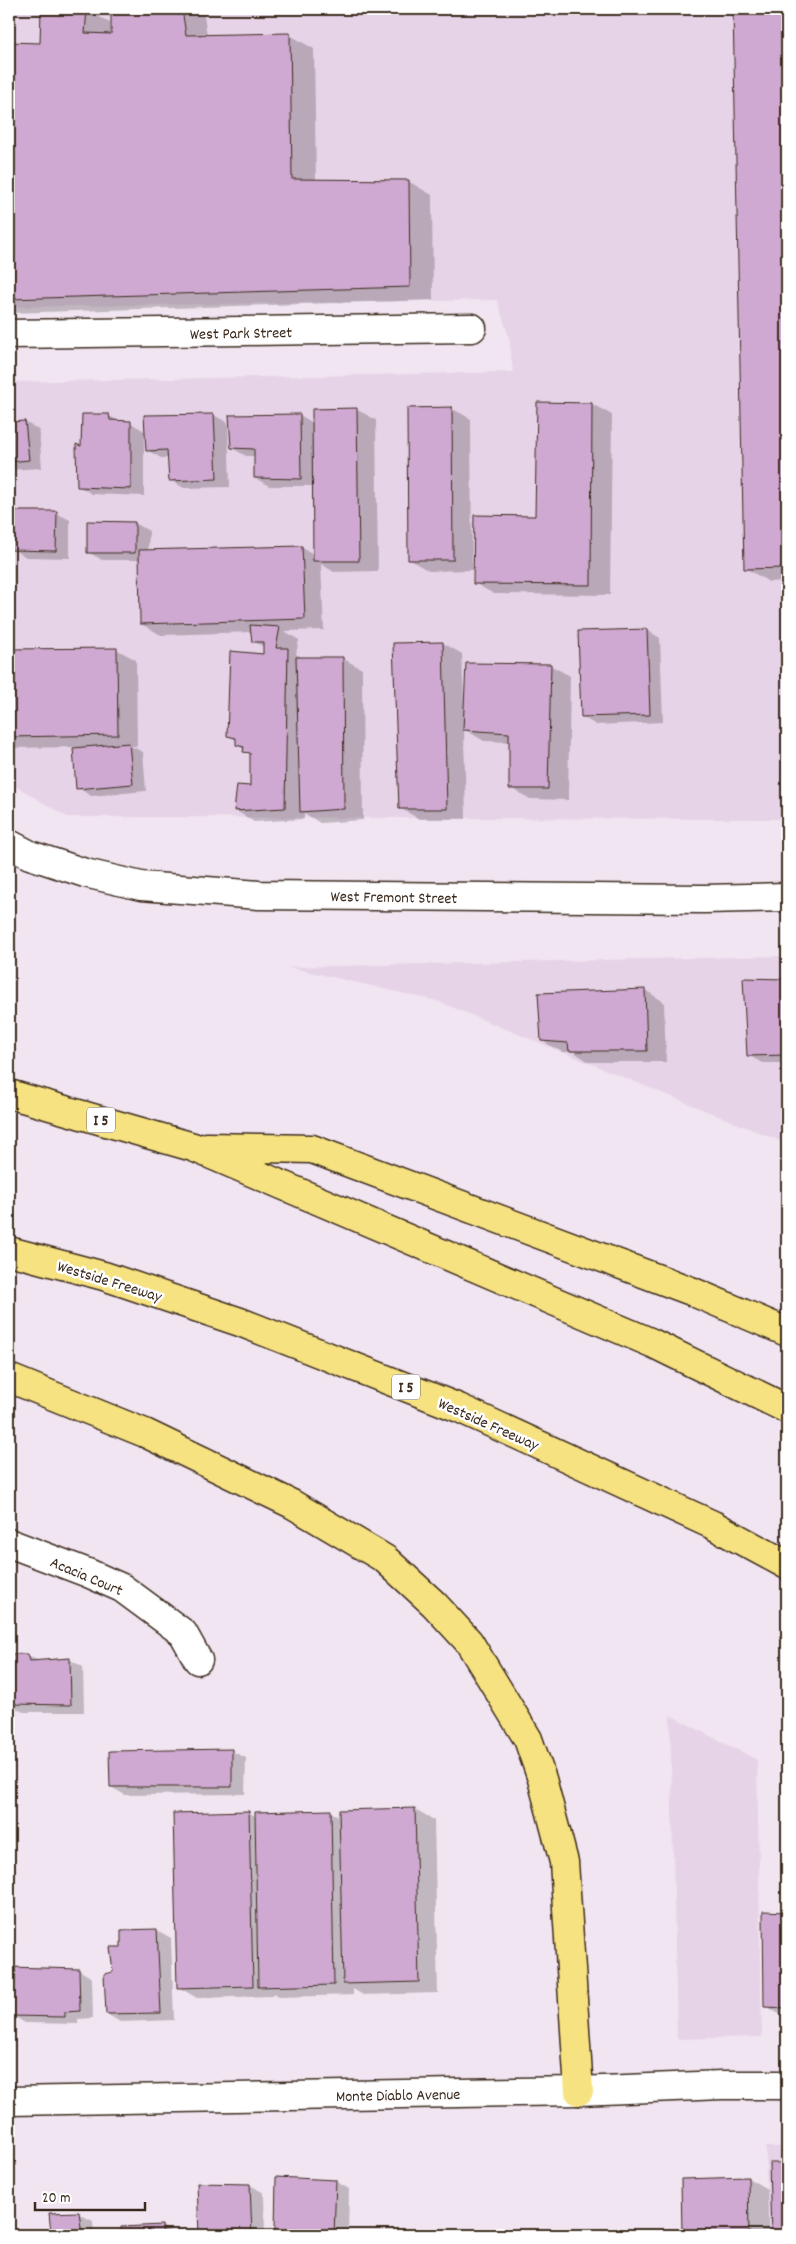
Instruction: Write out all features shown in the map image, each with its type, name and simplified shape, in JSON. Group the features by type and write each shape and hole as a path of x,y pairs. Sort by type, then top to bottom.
{"highway":[{"name":"I 5","path":"9,1094 193,1146 652,1343 787,1409"},
{"path":"193,1146 312,1149 691,1292 787,1332"},
{"name":"Westside Freeway","path":"9,1251 104,1276 240,1322 459,1408 713,1525 787,1565"},
{"path":"9,1378 145,1433 301,1509 385,1559 434,1604 469,1642 528,1739 542,1779 564,1862 579,2091"}],"street":[{"name":"West Park Street","path":"9,334 472,328"},
{"name":"West Fremont Street","path":"9,844 30,854 85,873 141,886 260,895 694,899 787,897"},
{"name":"Acacia Court","path":"9,1543 122,1588 183,1633 198,1660"},
{"name":"Monte Diablo Avenue","path":"9,2101 579,2091 721,2085 787,2086"}],"shaded area":[{"path":"9,9 787,9 787,819 67,817 9,782 9,382 513,372 509,337 497,300 9,307"},
{"path":"787,956 787,1144 437,1001 288,967"},
{"path":"670,1715 757,1760 762,2037 677,2039"},
{"path":"766,2147 787,2147 787,2235 767,2235"}],"building":[{"path":"41,9 87,9 85,33 111,34 111,9 182,9 186,35 290,33 292,179 409,180 410,287 9,299 9,42 40,43"},
{"path":"733,9 787,9 787,568 744,569"},
{"path":"537,402 592,403 591,585 473,584 474,515 535,516"},
{"path":"452,407 453,560 408,560 407,408"},
{"path":"357,408 359,561 313,561 312,409"},
{"path":"82,414 109,414 110,420 131,421 131,489 77,487 76,444 81,446"},
{"path":"214,414 217,479 169,481 167,450 146,451 144,415"},
{"path":"300,414 301,479 254,478 254,449 231,448 229,415"},
{"path":"25,421 29,460 9,462 9,422"},
{"path":"12,511 57,511 56,551 11,550"},
{"path":"87,521 135,522 135,553 87,553"},
{"path":"302,546 305,619 140,624 139,550"},
{"path":"250,625 280,627 276,648 288,648 285,808 234,811 237,785 250,786 250,753 243,752 244,747 236,745 236,738 227,736 230,651 263,654 263,642 252,642"},
{"path":"647,629 650,715 581,717 578,631"},
{"path":"443,642 447,809 399,809 393,643"},
{"path":"117,648 118,735 9,737 9,649"},
{"path":"296,657 343,657 344,809 300,812"},
{"path":"466,663 551,664 548,789 509,789 509,733 463,730"},
{"path":"129,743 133,784 76,789 73,748"},
{"path":"743,978 787,979 787,1055 747,1056"},
{"path":"645,989 647,1051 569,1051 568,1043 541,1041 538,993"},
{"path":"9,1654 28,1654 30,1661 70,1658 71,1705 9,1704"},
{"path":"232,1749 232,1787 110,1787 109,1751"},
{"path":"415,1808 419,1982 343,1984 339,1810"},
{"path":"331,1810 334,1985 258,1987 255,1812"},
{"path":"249,1811 253,1986 177,1988 173,1813"},
{"path":"763,1911 787,1912 787,2008 764,2007"},
{"path":"157,1929 161,2013 106,2014 104,1974 113,1972 110,1947 121,1947 121,1930"},
{"path":"9,1967 79,1969 80,2011 65,2012 65,2017 10,2016"},
{"path":"769,2163 787,2163 787,2235 771,2235"},
{"path":"276,2177 336,2180 334,2235 294,2235 294,2231 275,2230"},
{"path":"748,2177 749,2235 682,2235 681,2179"},
{"path":"197,2183 250,2184 252,2235 199,2235"},
{"path":"79,2212 82,2235 29,2235 51,2233 49,2213"},
{"path":"162,2225 163,2235 121,2235 121,2227"}]}
